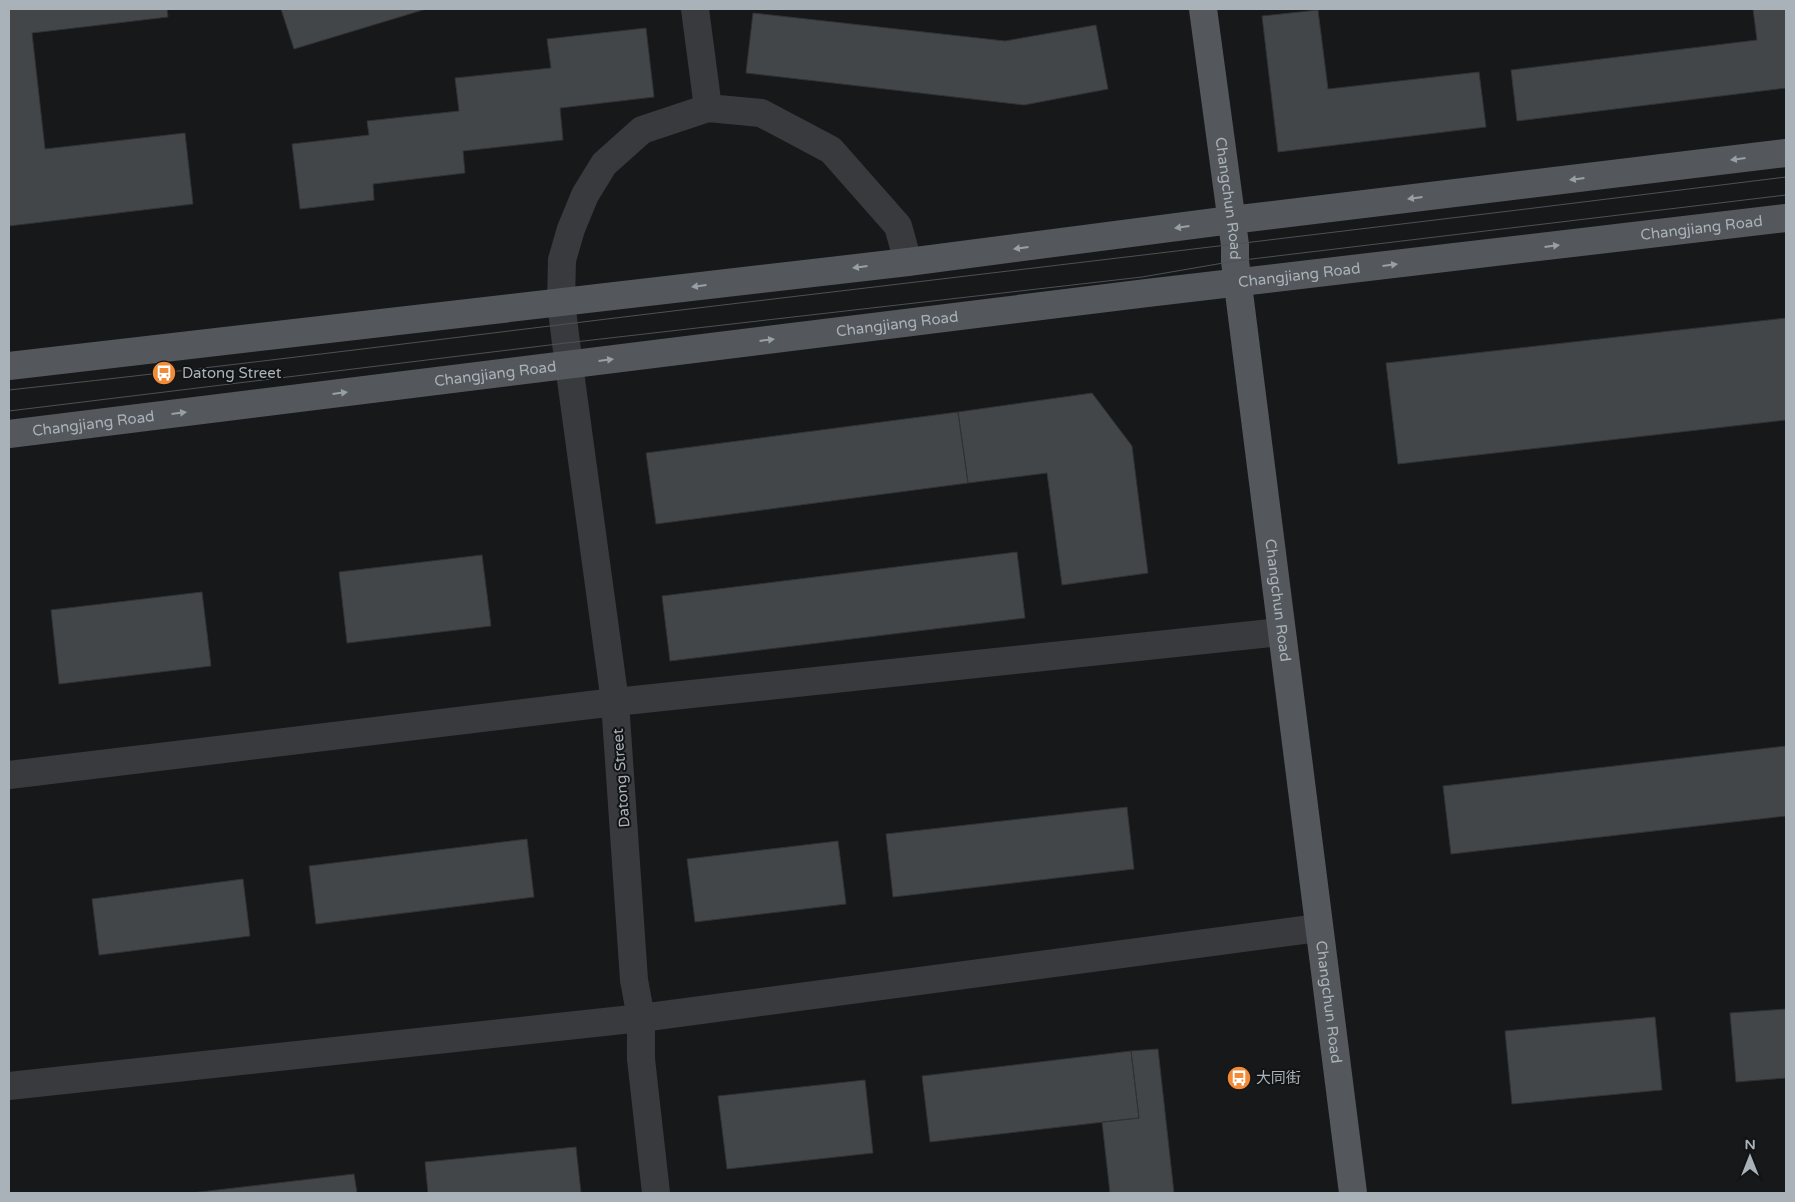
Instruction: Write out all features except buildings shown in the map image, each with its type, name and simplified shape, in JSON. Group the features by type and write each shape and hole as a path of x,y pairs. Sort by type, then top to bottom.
{"main road":[{"name":"Changchun Road","path":"1203,9 1353,1193"},
{"path":"9,366 908,262 1231,220 1786,153"},
{"name":"Changjiang Road","path":"9,434 1238,282 1786,218"}],"street":[{"path":"695,9 708,108 761,113 831,150 898,226 908,262"},
{"name":"Datong Street","path":"656,1193 640,1059 640,1018 634,980 615,702 561,302 562,260 571,229 585,195 604,164 642,130 708,108"},
{"path":"9,774 615,702 1281,632"},
{"path":"9,1086 640,1018 1318,928"}],"tram line":[{"path":"9,390 1786,177"},
{"path":"9,411 566,343 1142,277 1235,261 1786,195"}],"place":[{"name":"Datong Street","path":"164,373"},
{"name":"大同街","path":"1239,1078"}]}
